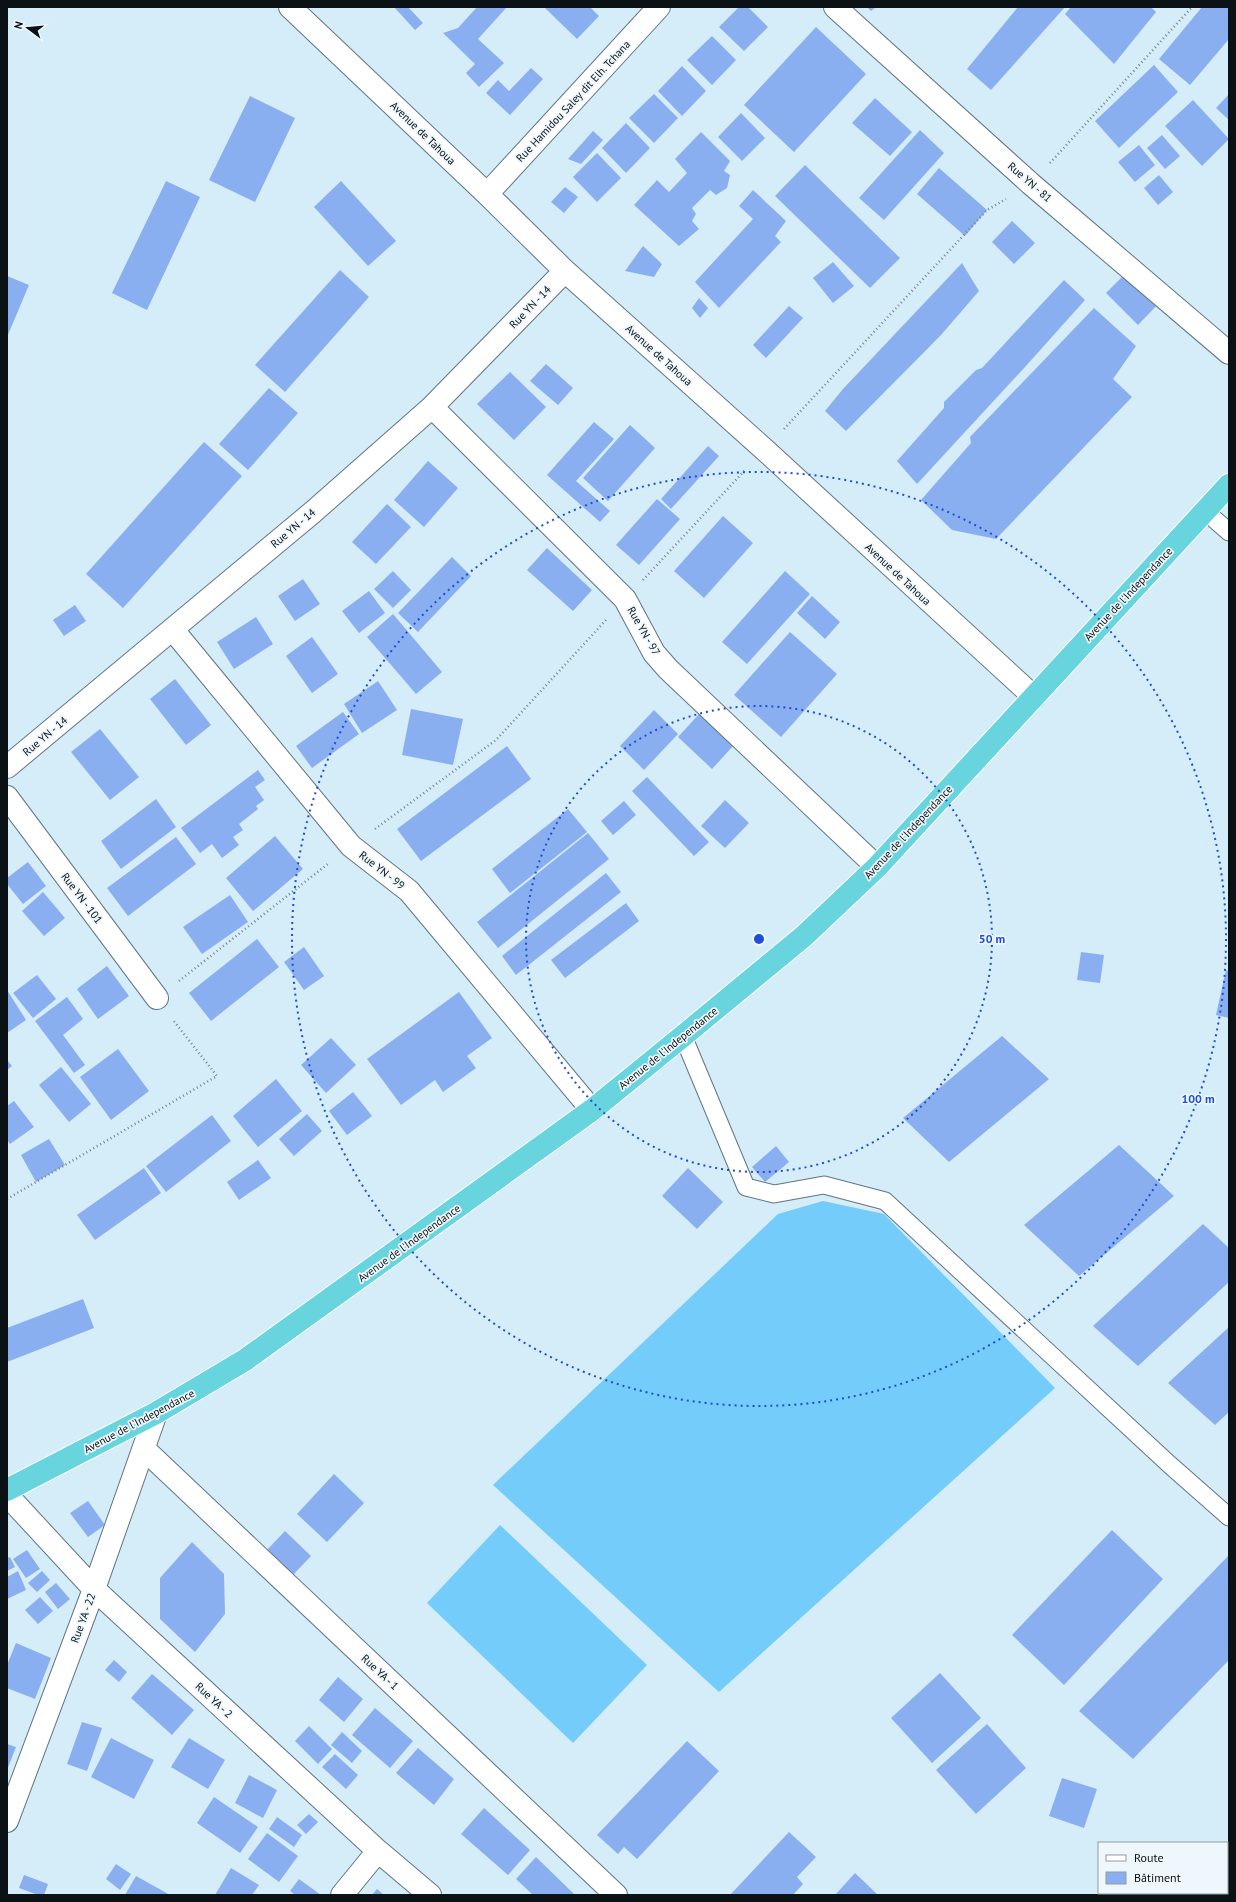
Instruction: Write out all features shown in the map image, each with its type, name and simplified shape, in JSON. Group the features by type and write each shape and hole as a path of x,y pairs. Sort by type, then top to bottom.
{"highway":[{"name":"Avenue de l'Independance","path":"7,1490 156,1414 245,1360 592,1110 683,1036 804,936 877,867 1229,485"}],"street":[{"name":"Avenue de Tahoua","path":"290,7 487,194 565,271 765,450 1034,697"},
{"name":"Rue Hamidou Saley dit Elh. Tchana","path":"487,194 659,7"},
{"name":"Rue YN - 81","path":"835,7 1031,184 1229,353"},
{"name":"Rue YN - 14","path":"7,767 173,630 312,512 432,407 565,271"},
{"name":"Rue YN - 97","path":"432,407 625,599 654,653 668,669 877,867"},
{"name":"Rue YN - 99","path":"173,630 351,846 409,891 592,1110"},
{"name":"Rue YN - 101","path":"7,797 157,998"},
{"name":"Rue YA - 22","path":"7,1821 94,1589 156,1414"},
{"name":"Rue YA - 1","path":"144,1449 616,1895"},
{"name":"Rue YA - 2","path":"7,1495 94,1589 378,1851 430,1895"},
{"path":"342,1895 378,1851"}],"lane":[{"path":"1205,511 1229,532"},
{"path":"683,1036 746,1187 774,1194 824,1185 885,1201 1170,1465 1229,1517"}],"path":[{"path":"7,1200 217,1076 157,998 351,846 496,740 625,599 988,210 1031,184 1192,7"}],"shaded area":[{"path":"823,1201 884,1214 1055,1388 719,1692 493,1485 778,1214"},
{"path":"500,1525 647,1665 573,1743 427,1603"}],"building":[{"path":"394,7 408,7 423,23 415,30"},
{"path":"477,7 507,7 478,39 504,63 479,87 466,73 475,64 443,33 458,28"},
{"path":"544,7 590,7 599,16 577,39"},
{"path":"739,7 748,7 768,27 744,51 719,27"},
{"path":"867,7 876,7 871,11"},
{"path":"1018,7 1065,7 991,90 967,69"},
{"path":"1071,7 1151,7 1156,12 1114,64 1065,14"},
{"path":"1202,7 1229,7 1229,39 1190,85 1159,59"},
{"path":"816,27 866,74 794,152 744,105"},
{"path":"712,36 736,60 712,85 687,60"},
{"path":"1154,65 1178,92 1119,148 1095,121"},
{"path":"682,66 706,91 682,116 658,91"},
{"path":"531,68 543,79 510,115 486,93 498,80 509,91"},
{"path":"654,94 678,118 654,143 629,118"},
{"path":"1229,94 1229,120 1216,108"},
{"path":"250,96 295,118 255,202 209,180"},
{"path":"875,98 912,132 890,156 852,123"},
{"path":"1193,100 1229,139 1202,166 1165,126"},
{"path":"741,113 765,138 742,161 718,137"},
{"path":"626,123 650,148 626,173 602,148"},
{"path":"920,130 944,153 884,220 859,198"},
{"path":"593,131 603,140 581,164 568,159"},
{"path":"701,132 730,161 724,171 730,175 727,188 716,195 710,190 692,208 696,214 692,221 699,229 679,246 634,205 657,180 669,192 687,173 675,159"},
{"path":"1162,135 1180,156 1165,169 1147,148"},
{"path":"1139,145 1155,165 1135,182 1118,162"},
{"path":"597,153 621,178 597,202 573,177"},
{"path":"805,165 900,258 870,288 775,196"},
{"path":"939,168 987,210 965,236 917,194"},
{"path":"1159,175 1173,192 1158,205 1144,188"},
{"path":"166,181 200,197 147,310 112,293"},
{"path":"341,181 396,241 368,266 314,207"},
{"path":"565,187 578,197 564,213 551,202"},
{"path":"753,190 786,221 775,236 781,242 719,308 695,282 753,219 739,206"},
{"path":"1012,221 1035,243 1014,264 992,242"},
{"path":"643,246 662,264 654,277 625,271"},
{"path":"833,262 854,286 833,303 813,278"},
{"path":"962,263 979,291 941,335 846,431 825,411 843,389"},
{"path":"340,270 369,297 285,392 255,365"},
{"path":"1129,270 1161,301 1138,325 1106,293"},
{"path":"7,276 29,285 7,337"},
{"path":"1064,280 1085,300 917,484 897,461 944,408 944,402 976,370 982,368"},
{"path":"699,298 708,308 700,318 692,308"},
{"path":"789,306 803,318 766,358 753,345"},
{"path":"1094,308 1136,346 1113,379 1132,397 996,539 952,530 921,500 971,443 970,437"},
{"path":"546,364 573,388 558,405 530,381"},
{"path":"510,372 546,407 514,440 477,404"},
{"path":"269,388 298,413 248,470 219,444"},
{"path":"594,422 614,439 576,481 610,511 600,522 547,475"},
{"path":"630,425 655,448 608,501 583,478"},
{"path":"204,442 242,476 123,608 86,574"},
{"path":"708,446 719,456 671,509 661,499"},
{"path":"428,461 458,488 424,527 394,500"},
{"path":"657,499 680,519 639,565 616,545"},
{"path":"387,504 411,527 376,564 352,542"},
{"path":"723,516 753,543 704,598 674,571"},
{"path":"547,548 592,590 573,611 527,570"},
{"path":"452,557 471,576 418,632 398,613"},
{"path":"393,571 411,590 393,608 374,589"},
{"path":"785,571 810,594 747,664 722,642"},
{"path":"303,579 320,604 295,621 278,596"},
{"path":"369,591 385,613 359,633 342,611"},
{"path":"812,596 840,622 825,639 797,613"},
{"path":"75,605 86,621 64,636 53,620"},
{"path":"393,614 442,672 416,694 367,637"},
{"path":"256,617 273,644 234,669 217,642"},
{"path":"790,632 837,674 781,737 734,695"},
{"path":"312,637 338,674 312,693 286,656"},
{"path":"175,679 211,725 186,745 150,699"},
{"path":"378,681 397,710 362,733 344,704"},
{"path":"411,709 463,719 453,765 402,755"},
{"path":"654,710 678,734 644,770 620,746"},
{"path":"343,712 359,734 312,768 296,746"},
{"path":"700,713 734,745 712,769 678,737"},
{"path":"100,729 139,777 110,800 71,752"},
{"path":"507,746 531,779 421,861 397,829"},
{"path":"258,770 265,780 255,787 264,800 256,806 258,809 239,824 243,830 233,837 239,845 222,858 212,844 200,853 181,828"},
{"path":"647,777 709,842 694,856 632,791"},
{"path":"156,799 176,827 121,869 101,841"},
{"path":"725,800 749,823 725,848 701,826"},
{"path":"624,801 636,815 613,835 601,821"},
{"path":"568,809 587,832 510,893 492,869"},
{"path":"588,833 609,859 498,948 477,922"},
{"path":"275,836 303,869 253,911 226,878"},
{"path":"176,837 196,864 128,916 107,888"},
{"path":"28,862 46,886 23,904 7,884 7,878"},
{"path":"606,873 621,892 516,975 502,956"},
{"path":"43,892 65,918 44,936 22,911"},
{"path":"230,895 248,922 202,954 183,927"},
{"path":"626,903 639,921 565,978 551,960"},
{"path":"257,939 279,967 211,1021 189,993"},
{"path":"304,947 324,976 304,990 284,962"},
{"path":"1081,952 1104,955 1100,983 1077,980"},
{"path":"107,966 129,996 98,1019 77,989"},
{"path":"1226,970 1229,971 1229,1018 1216,1015"},
{"path":"37,975 56,999 33,1018 13,993"},
{"path":"7,990 26,1020 7,1033"},
{"path":"459,992 492,1038 467,1056 476,1068 443,1092 435,1080 401,1105 367,1059"},
{"path":"67,997 83,1019 63,1035 85,1065 74,1073 35,1021"},
{"path":"1002,1036 1049,1079 949,1162 903,1118"},
{"path":"331,1038 356,1065 326,1093 301,1065"},
{"path":"118,1049 149,1091 111,1120 80,1077"},
{"path":"7,1060 12,1066 7,1070"},
{"path":"61,1067 91,1104 69,1122 39,1085"},
{"path":"276,1079 302,1111 258,1147 233,1116"},
{"path":"353,1092 372,1116 347,1135 329,1111"},
{"path":"14,1101 34,1127 10,1144 7,1140 7,1106"},
{"path":"307,1114 322,1131 294,1156 279,1139"},
{"path":"212,1115 231,1141 166,1192 146,1166"},
{"path":"49,1139 65,1165 36,1182 21,1155"},
{"path":"1119,1145 1174,1196 1079,1276 1024,1225"},
{"path":"776,1146 789,1162 765,1182 752,1167"},
{"path":"258,1160 271,1178 239,1200 227,1182"},
{"path":"144,1168 161,1193 95,1240 77,1215"},
{"path":"688,1168 723,1202 697,1229 662,1196"},
{"path":"1203,1224 1229,1248 1229,1282 1138,1366 1093,1326"},
{"path":"83,1299 94,1328 7,1362 7,1328"},
{"path":"1229,1327 1229,1412 1215,1425 1168,1383"},
{"path":"334,1474 364,1503 327,1542 297,1514"},
{"path":"88,1501 105,1525 88,1537 70,1513"},
{"path":"1112,1530 1163,1579 1064,1685 1012,1635"},
{"path":"285,1531 311,1556 293,1575 267,1550"},
{"path":"192,1542 224,1574 225,1614 195,1652 160,1619 160,1578"},
{"path":"27,1550 40,1569 26,1578 13,1559"},
{"path":"1229,1555 1229,1660 1133,1759 1079,1711"},
{"path":"10,1557 15,1567 7,1571 7,1558"},
{"path":"18,1571 26,1590 7,1599 7,1577"},
{"path":"42,1571 50,1580 37,1592 28,1583"},
{"path":"56,1583 70,1599 58,1609 45,1592"},
{"path":"40,1597 53,1611 38,1624 25,1610"},
{"path":"16,1643 51,1658 35,1699 7,1688 7,1665"},
{"path":"114,1660 127,1672 119,1682 105,1670"},
{"path":"940,1673 981,1718 932,1763 891,1718"},
{"path":"152,1674 194,1710 172,1735 131,1698"},
{"path":"338,1677 363,1699 344,1722 319,1700"},
{"path":"375,1708 413,1741 390,1768 352,1735"},
{"path":"82,1722 102,1728 87,1771 67,1764"},
{"path":"987,1724 1026,1768 976,1814 936,1770"},
{"path":"309,1726 332,1749 318,1764 295,1741"},
{"path":"342,1732 362,1751 352,1763 331,1745"},
{"path":"111,1738 154,1760 134,1799 91,1777"},
{"path":"189,1738 225,1760 208,1789 171,1767"},
{"path":"687,1741 719,1771 637,1859 624,1847 618,1854 597,1835"},
{"path":"7,1744 16,1747 7,1770"},
{"path":"418,1748 454,1779 434,1805 396,1773"},
{"path":"335,1754 358,1775 346,1789 322,1767"},
{"path":"249,1775 277,1790 263,1818 235,1803"},
{"path":"1062,1778 1097,1789 1084,1828 1049,1816"},
{"path":"214,1797 258,1827 240,1853 197,1823"},
{"path":"484,1808 530,1850 508,1875 461,1834"},
{"path":"309,1814 318,1822 306,1834 297,1825"},
{"path":"277,1817 302,1835 294,1847 269,1829"},
{"path":"789,1832 816,1857 797,1877 803,1884 793,1895 730,1895"},
{"path":"267,1833 298,1856 279,1882 248,1859"},
{"path":"536,1857 575,1895 533,1895 516,1879"},
{"path":"116,1864 131,1874 120,1890 106,1879"},
{"path":"231,1868 259,1885 252,1895 215,1895"},
{"path":"855,1873 878,1895 835,1895"},
{"path":"24,1875 48,1884 44,1895 38,1895 19,1888"},
{"path":"136,1876 170,1895 125,1895"},
{"path":"299,1879 321,1895 295,1895 290,1891"},
{"path":"377,1889 384,1895 372,1895"},
{"path":"1098,1894 1149,1894 1148,1895"}]}
